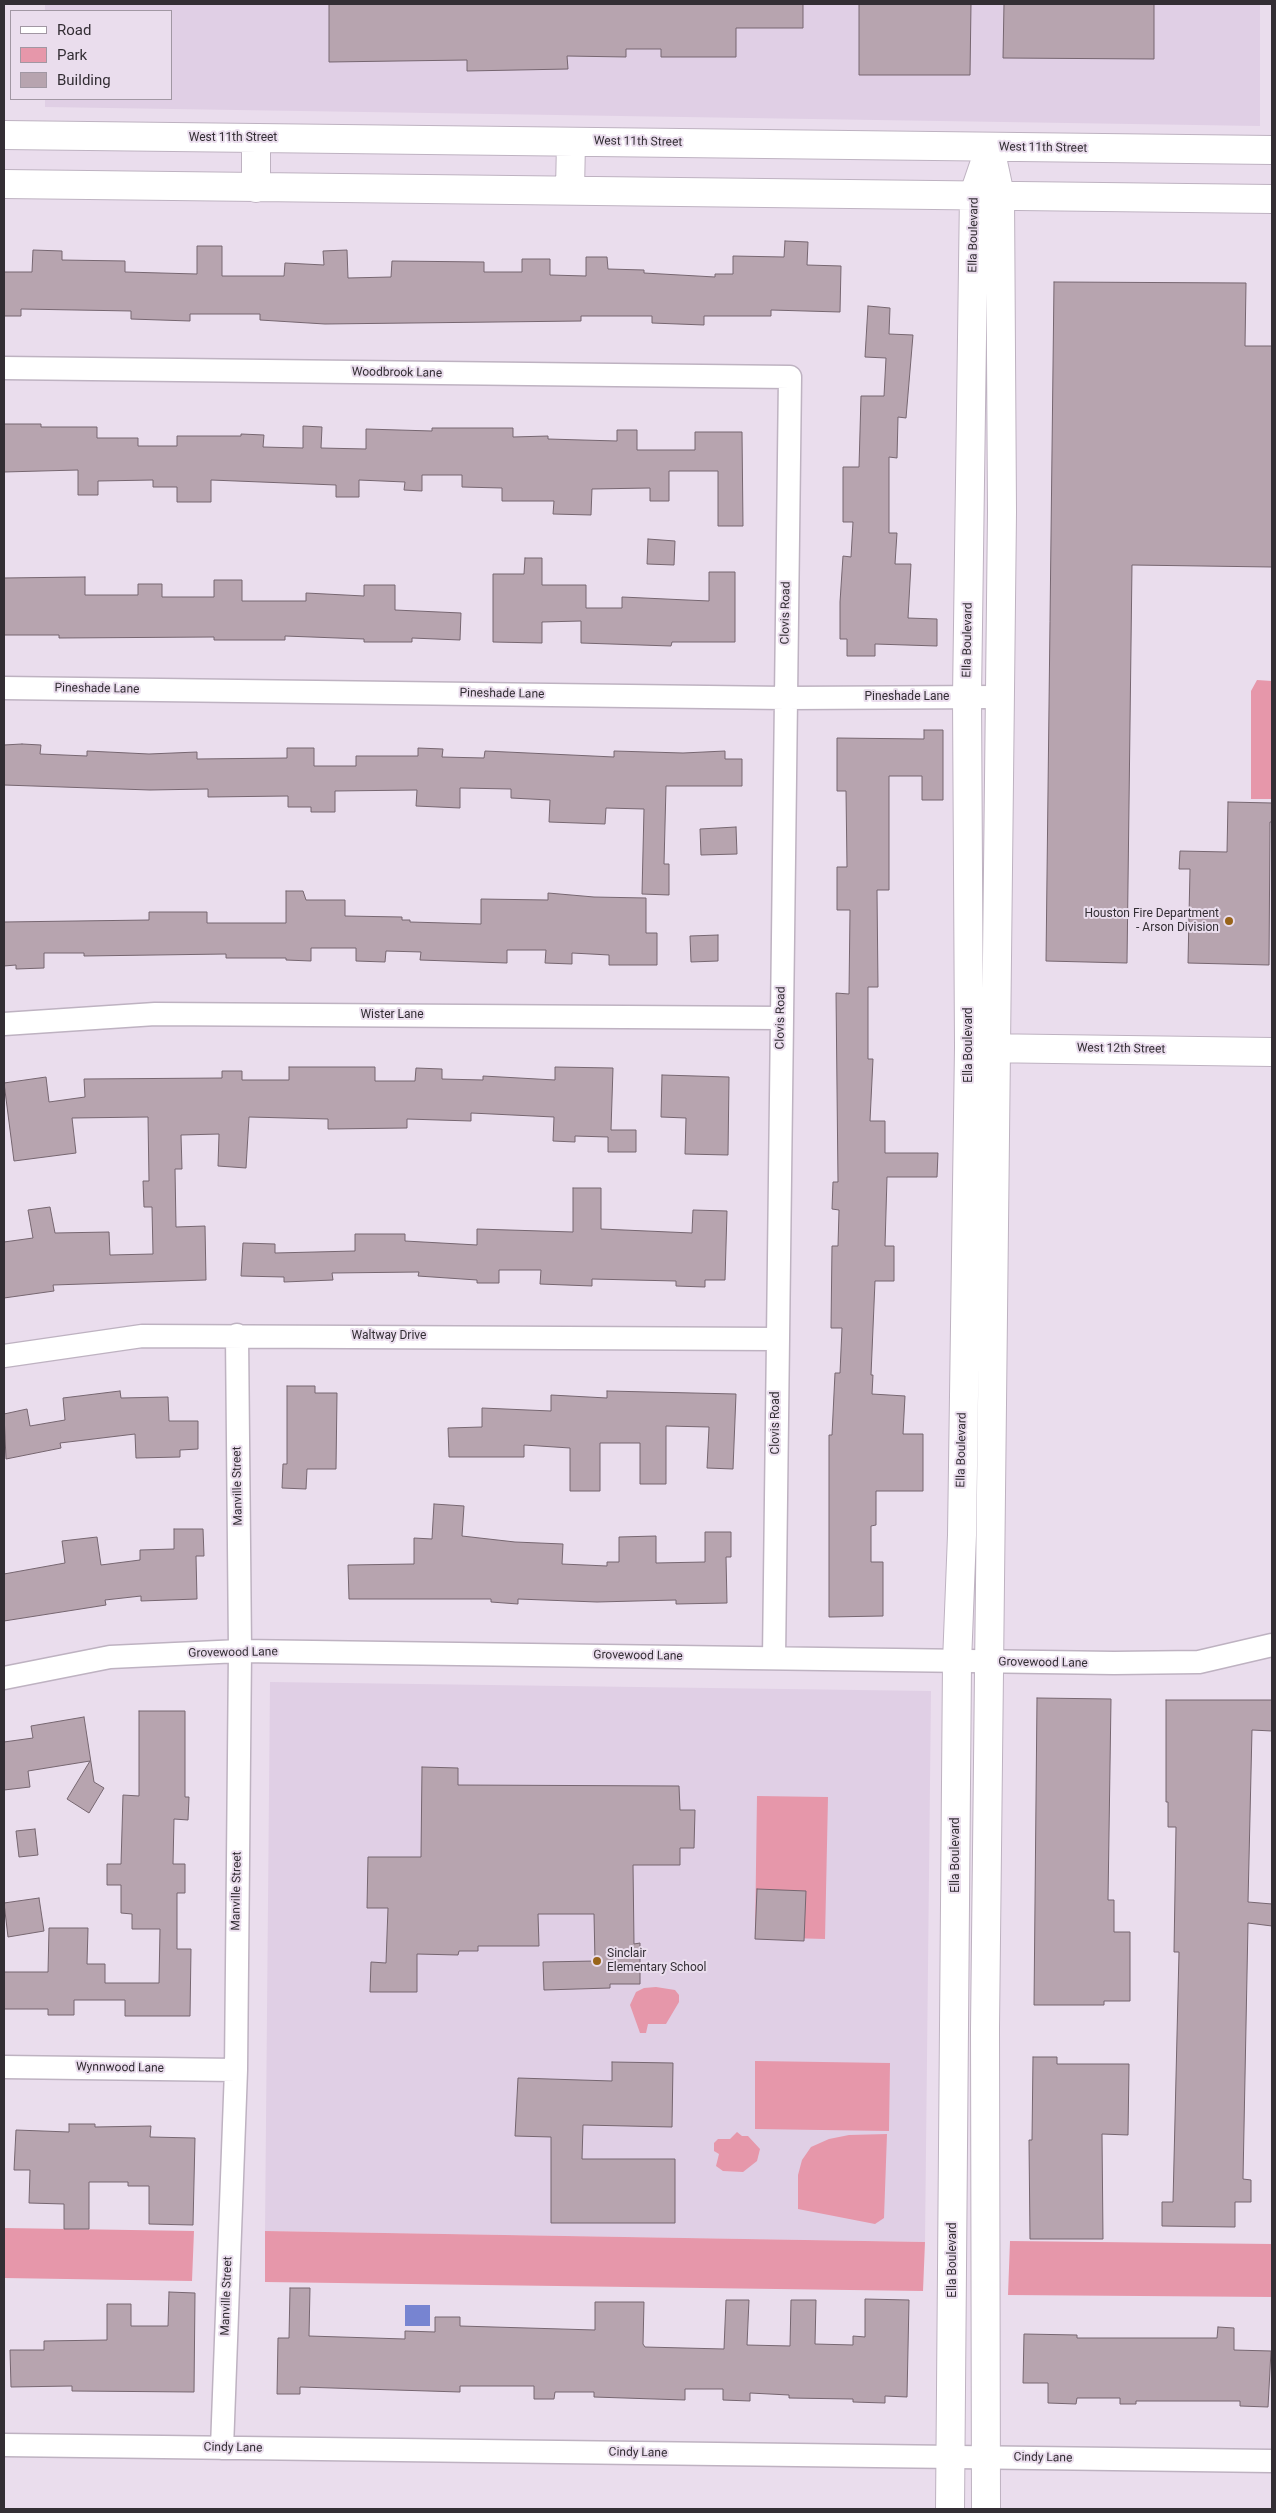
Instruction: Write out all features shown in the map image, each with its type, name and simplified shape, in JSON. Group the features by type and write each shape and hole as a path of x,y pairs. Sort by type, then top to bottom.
{"main road":[{"name":"West 11th Street","path":"4,135 1272,150"},
{"path":"256,138 256,188"},
{"path":"570,190 571,142"},
{"name":"Ella Boulevard","path":"950,2509 958,1662 962,1535 970,1047 967,697 990,147"},
{"path":"4,184 1272,198"},
{"name":"Ella Boulevard","path":"986,2509 985,2028 998,1048 1002,512 987,195"},
{"name":"West 12th Street","path":"970,1047 1272,1052"},
{"path":"955,2028 985,2028"}],"street":[{"name":"Woodbrook Lane","path":"4,368 790,377"},
{"name":"Clovis Road","path":"774,1658 776,1339 790,377"},
{"name":"Pineshade Lane","path":"4,688 785,698 1000,697"},
{"name":"Wister Lane","path":"4,1024 155,1014 781,1018"},
{"name":"Manville Street","path":"222,2448 236,2070 240,1651 237,1335"},
{"name":"Waltway Drive","path":"4,1356 142,1336 776,1339"},
{"name":"Grovewood Lane","path":"4,1678 110,1657 240,1651 958,1662 1199,1662 1272,1645"},
{"name":"Wynnwood Lane","path":"4,2067 236,2070"},
{"name":"Cindy Lane","path":"4,2446 1272,2461"}],"shaded area":[{"path":"45,4 1260,4 1260,126 45,107 45,100 172,100 172,10 45,10"},
{"name":"Sinclair Elementary School","path":"270,1682 931,1691 925,2242 265,2231"}],"green space":[{"path":"1257,680 1272,681 1272,799 1251,799 1251,691"},
{"path":"757,1796 828,1797 825,1939 755,1937"},
{"path":"656,1987 675,1990 679,1995 679,2002 666,2024 648,2024 646,2033 640,2033 630,2005 636,1992 644,1988"},
{"path":"755,2061 890,2063 889,2131 755,2129"},
{"path":"737,2132 742,2136 748,2136 760,2149 757,2161 743,2172 723,2171 716,2166 719,2154 714,2151 714,2143 718,2139 730,2139"},
{"path":"887,2134 884,2218 875,2224 798,2209 798,2175 802,2160 811,2147 829,2139 849,2135"},
{"path":"4,2228 194,2231 192,2281 4,2278"},
{"path":"265,2231 925,2242 923,2291 265,2282"},
{"path":"1010,2241 1272,2244 1272,2297 1008,2295"}],"water":[{"path":"405,2305 430,2305 430,2326 405,2326"}],"building":[{"path":"329,4 803,4 803,28 736,28 736,57 661,57 661,49 626,49 626,57 567,56 568,69 467,71 467,60 329,62"},
{"path":"859,4 971,4 970,75 859,75"},
{"path":"1004,4 1154,4 1154,59 1003,58"},
{"path":"785,241 808,242 807,265 841,266 840,312 771,310 771,316 704,316 704,325 652,323 652,316 581,316 581,321 325,324 260,320 260,314 190,314 190,321 131,319 131,311 21,309 21,316 4,316 4,272 32,272 33,250 62,251 62,260 125,261 125,272 197,274 197,246 222,246 222,276 284,276 285,263 324,265 323,251 347,250 348,278 391,277 392,261 484,262 484,272 522,272 522,259 550,259 550,275 586,276 586,257 607,257 608,269 644,270 644,273 715,277 715,274 733,274 733,256 784,257"},
{"path":"1054,282 1246,283 1245,346 1272,346 1272,567 1132,565 1127,963 1046,961"},
{"path":"868,306 890,308 889,334 913,335 906,418 898,417 897,458 889,457 889,533 897,533 895,564 911,564 908,618 937,619 937,646 875,644 875,656 847,656 847,639 840,639 840,602 843,556 851,557 853,522 843,522 843,467 859,467 861,396 884,396 886,358 865,357"},
{"path":"4,424 41,424 41,427 97,427 97,438 138,438 138,446 177,446 177,436 241,436 241,434 264,435 263,447 303,448 303,426 322,427 321,448 366,449 366,429 432,431 432,428 513,428 513,437 548,436 548,439 617,441 617,430 637,430 637,450 695,450 695,432 742,432 743,526 718,526 718,471 669,471 669,501 650,501 650,488 592,489 591,515 553,514 554,501 502,501 502,488 462,487 462,475 422,475 422,491 404,490 405,482 359,480 359,497 336,497 336,485 211,480 211,502 177,502 177,487 153,487 153,480 98,481 98,495 78,495 78,470 4,472"},
{"path":"648,539 675,541 674,565 647,564"},
{"path":"525,558 542,558 542,585 586,585 586,608 622,608 622,597 709,601 709,572 735,572 735,642 672,642 671,646 581,643 581,621 542,622 542,643 493,642 493,574 524,574"},
{"path":"85,577 85,595 138,595 138,584 162,584 162,597 214,597 214,580 242,580 242,601 306,601 306,593 364,596 364,585 395,585 395,610 461,613 460,640 412,638 412,642 364,642 364,639 285,636 285,640 214,640 214,637 59,638 59,635 4,635 4,578"},
{"path":"924,730 943,730 943,800 922,800 922,776 889,776 889,890 877,890 878,987 868,987 868,1059 873,1059 870,1121 885,1121 885,1153 938,1153 937,1177 887,1177 885,1246 894,1246 894,1281 875,1281 871,1375 873,1375 872,1394 905,1396 903,1434 923,1434 923,1491 876,1491 876,1525 871,1526 871,1562 883,1562 883,1616 829,1617 829,1435 832,1435 835,1373 840,1373 842,1328 831,1328 832,1246 838,1246 839,1210 832,1209 833,1182 838,1182 836,993 849,994 850,910 837,910 837,867 847,867 846,791 837,791 837,738 924,739"},
{"path":"4,745 41,745 40,754 87,756 87,751 149,754 197,752 197,759 287,758 287,748 314,748 314,766 356,766 356,756 418,756 418,748 443,749 442,757 484,758 485,751 614,757 614,751 683,753 725,751 725,759 742,759 742,786 666,786 664,864 669,864 669,895 642,894 644,809 606,808 605,824 549,822 550,800 511,798 511,789 460,788 460,808 416,806 417,790 335,791 335,812 311,812 311,807 288,807 288,796 208,797 208,789 150,790 4,785"},
{"name":"Houston Fire Department - Arson Division","path":"1228,802 1272,803 1272,822 1270,822 1269,965 1188,963 1190,869 1179,869 1180,851 1227,852"},
{"path":"736,827 737,854 701,855 700,829"},
{"path":"286,891 303,891 306,900 345,900 345,916 402,917 402,920 410,920 410,922 481,924 481,899 548,900 548,893 594,897 646,898 646,933 657,933 657,965 609,965 609,955 572,953 572,964 545,963 546,950 507,950 507,963 420,960 421,952 386,951 385,962 356,961 356,948 311,948 311,961 286,960 286,958 226,958 226,954 84,956 84,953 44,953 44,968 16,969 16,965 4,966 4,922 149,920 149,912 207,912 207,923 286,923"},
{"path":"718,935 718,961 691,962 690,936"},
{"path":"289,1067 375,1067 375,1081 415,1081 416,1068 442,1069 442,1079 483,1080 483,1076 555,1080 555,1067 613,1068 611,1130 636,1130 636,1152 608,1152 608,1137 575,1136 575,1142 553,1141 554,1117 471,1113 471,1121 407,1119 407,1128 328,1129 328,1119 249,1117 246,1168 218,1166 219,1134 181,1135 182,1169 175,1169 176,1227 205,1226 206,1280 53,1285 54,1291 4,1298 4,1242 33,1238 28,1210 50,1207 55,1233 109,1232 110,1255 153,1254 152,1207 144,1207 143,1181 149,1181 148,1117 72,1118 76,1153 14,1161 4,1083 46,1077 49,1102 85,1097 84,1079 222,1078 222,1071 242,1071 242,1080 289,1080"},
{"path":"662,1075 729,1077 728,1155 685,1154 686,1118 661,1117"},
{"path":"573,1188 601,1188 601,1229 692,1233 693,1210 727,1211 725,1280 705,1280 705,1287 676,1286 676,1281 592,1279 592,1286 540,1284 541,1270 499,1270 499,1283 477,1283 477,1280 418,1276 419,1272 332,1273 333,1280 284,1282 284,1277 241,1276 243,1243 275,1244 275,1253 355,1251 355,1234 405,1234 405,1241 477,1245 477,1229 573,1232"},
{"path":"287,1386 315,1386 315,1393 337,1393 336,1469 307,1469 306,1489 282,1488 283,1464 287,1464"},
{"path":"120,1391 121,1398 168,1397 169,1421 198,1421 198,1449 180,1450 180,1457 136,1458 135,1434 60,1443 61,1448 6,1459 4,1414 27,1409 30,1426 65,1420 63,1398"},
{"path":"607,1391 736,1394 733,1469 707,1468 709,1427 666,1426 666,1484 640,1484 640,1443 600,1443 600,1491 570,1491 570,1448 524,1445 524,1457 449,1457 448,1428 482,1427 482,1408 551,1411 551,1395 607,1398"},
{"path":"434,1504 464,1506 462,1536 515,1542 563,1544 562,1564 607,1566 607,1562 619,1562 619,1537 656,1536 656,1563 705,1562 705,1532 731,1532 731,1557 726,1557 727,1603 676,1604 676,1600 597,1602 518,1599 518,1604 491,1602 491,1599 349,1599 348,1565 414,1564 414,1538 432,1539"},
{"path":"174,1529 203,1529 204,1556 196,1556 197,1599 141,1601 141,1596 105,1600 106,1605 4,1621 4,1574 65,1563 62,1541 97,1537 101,1565 140,1560 140,1550 174,1549"},
{"path":"1037,1698 1111,1699 1108,1900 1114,1900 1114,1932 1130,1932 1130,2001 1104,2001 1104,2005 1034,2005"},
{"path":"1166,1700 1272,1700 1272,1731 1252,1730 1248,1902 1272,1904 1272,1926 1248,1923 1243,2179 1251,2180 1251,2202 1235,2202 1235,2227 1162,2226 1162,2202 1173,2202 1179,1952 1174,1952 1176,1827 1168,1827 1168,1802 1166,1802"},
{"path":"139,1711 185,1711 185,1797 189,1797 188,1820 174,1819 173,1864 185,1864 185,1893 177,1893 177,1949 191,1949 190,2016 125,2016 125,2000 74,2000 74,2015 48,2015 48,2009 4,2009 4,1972 48,1972 49,1928 88,1928 87,1964 105,1964 105,1983 159,1983 160,1929 132,1929 132,1914 121,1913 121,1885 107,1885 107,1864 121,1864 123,1795 139,1796"},
{"path":"84,1717 94,1782 104,1788 89,1813 67,1799 90,1761 28,1771 30,1787 4,1790 4,1742 33,1738 31,1726"},
{"path":"422,1767 458,1768 458,1785 679,1786 680,1810 695,1810 694,1848 680,1848 680,1865 633,1865 634,1944 640,1943 640,1984 610,1984 610,1988 544,1990 543,1962 595,1961 594,1914 538,1914 539,1946 478,1946 478,1951 459,1951 458,1955 417,1954 417,1992 370,1992 371,1962 386,1963 388,1908 367,1908 368,1857 421,1857"},
{"path":"35,1829 38,1855 19,1857 16,1831"},
{"path":"757,1889 806,1891 804,1941 755,1939"},
{"path":"39,1898 44,1931 8,1937 4,1903"},
{"path":"1033,2057 1057,2057 1057,2064 1129,2064 1128,2135 1102,2134 1103,2239 1030,2239 1029,2140 1032,2140"},
{"path":"612,2062 673,2063 672,2127 583,2125 582,2159 675,2159 675,2223 551,2223 551,2137 515,2136 518,2078 612,2081"},
{"path":"69,2124 95,2124 95,2127 151,2126 150,2137 195,2138 193,2225 149,2224 149,2186 128,2186 128,2182 89,2182 89,2229 64,2229 64,2204 29,2203 30,2170 14,2170 16,2130 69,2132"},
{"path":"290,2288 310,2288 309,2336 405,2339 405,2331 435,2332 435,2317 460,2317 460,2326 595,2330 595,2302 644,2302 643,2344 645,2347 724,2349 726,2300 749,2300 747,2345 790,2346 791,2300 816,2300 815,2344 853,2345 853,2336 865,2337 865,2299 909,2300 907,2397 885,2396 885,2403 853,2402 853,2399 789,2398 789,2395 750,2393 750,2401 723,2400 723,2389 685,2389 685,2400 594,2397 594,2392 555,2392 554,2399 534,2399 534,2386 460,2386 460,2392 300,2387 300,2394 277,2394 278,2338 289,2338"},
{"path":"169,2292 195,2293 194,2392 72,2391 72,2386 11,2387 10,2350 44,2350 44,2341 107,2340 107,2304 131,2304 131,2326 168,2326"},
{"path":"1218,2327 1234,2328 1234,2350 1271,2351 1268,2407 1240,2406 1240,2401 1136,2401 1136,2404 1120,2404 1120,2398 1077,2398 1076,2404 1048,2403 1048,2383 1023,2383 1024,2334 1077,2335 1077,2338 1217,2338"}],"place":[{"name":"Houston Fire Department - Arson Division","path":"1229,921"},
{"name":"Sinclair Elementary School","path":"597,1961"}]}
